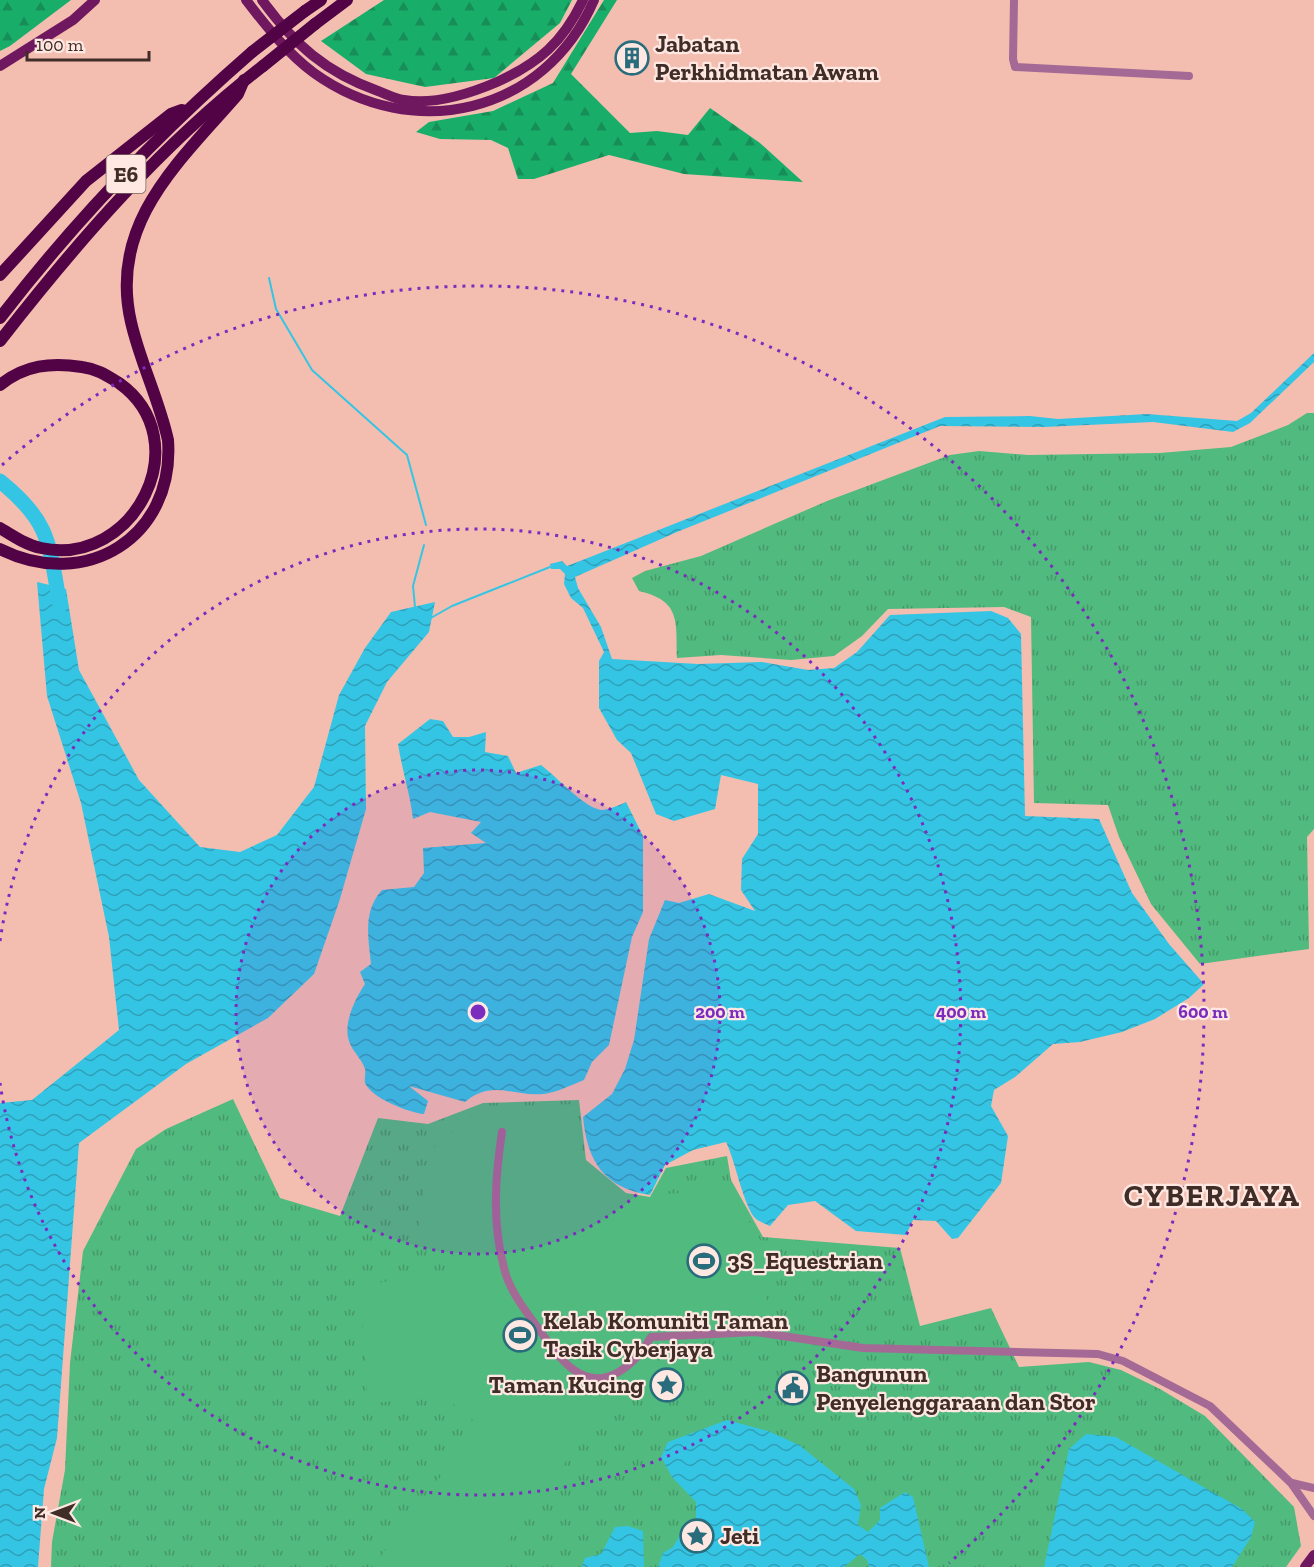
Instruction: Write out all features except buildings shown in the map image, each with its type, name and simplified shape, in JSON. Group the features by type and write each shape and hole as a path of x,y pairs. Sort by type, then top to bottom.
{"highway":[{"name":"E6","path":"0,318 73,232 187,108 252,52 321,0"},
{"name":"E6","path":"0,341 141,175 244,80 346,0"},
{"path":"0,549 24,559 47,563 70,563 113,552 140,531 161,496 170,459 168,440 131,325 127,299 127,265 144,211 158,186 238,94 244,80"},
{"path":"0,275 86,181 171,114 187,108"},
{"path":"0,385 13,375 39,365 59,363 97,369 128,390 141,405 150,423 155,461 147,494 138,508 129,521 105,538 73,549 40,548 22,542 0,528"}],"main road":[{"path":"0,66 73,20 95,0"},
{"path":"73,20 82,18 105,0"},
{"path":"246,0 296,59 326,81 360,98 398,111 425,112 457,110 510,93 531,79 573,39 594,0"},
{"path":"262,0 304,48 324,66 363,86 402,100 454,96 479,90 528,67 562,37 583,0"},
{"path":"1305,1567 1314,1554"}],"street":[{"path":"1014,0 1013,59 1015,67 1189,76"},
{"path":"502,1132 494,1210 508,1282 525,1310 557,1353 574,1370 590,1377 610,1377 629,1367 642,1353 651,1337 745,1332 863,1348 1098,1354 1123,1360 1210,1406 1291,1483 1314,1516"},
{"path":"1291,1483 1314,1488"}],"green space":[{"path":"0,0 71,0 0,51"},
{"path":"384,0 572,0 560,23 494,78 425,87 366,74 321,41"},
{"path":"604,0 617,0 571,74 630,133 657,131 688,135 710,108 760,143 803,182 684,174 609,155 534,179 518,179 508,148 491,140 440,139 416,132 429,122 493,111 553,83"},
{"path":"1307,413 1314,413 1314,829 1307,837 1309,949 1200,964 1151,904 1119,837 1108,805 1034,803 1031,617 1004,607 888,609 862,636 834,656 791,660 721,655 677,658 677,633 673,614 663,600 639,591 632,578 645,571 701,556 827,501 950,455 979,451 1028,455 1160,453 1231,447 1288,425"},
{"path":"233,1099 280,1198 340,1216 378,1118 428,1124 483,1103 579,1100 586,1160 626,1193 650,1197 666,1168 727,1156 731,1180 763,1237 900,1248 920,1326 991,1308 1019,1367 1089,1362 1121,1370 1160,1389 1205,1416 1294,1507 1301,1546 1286,1567 51,1567 52,1542 65,1470 70,1363 83,1251 136,1149 166,1129"},
{"name":"Kelab Komuniti Taman Tasik Cyberjaya","path":"576,1104 582,1161 621,1198 654,1200 657,1194 683,1193 684,1183 726,1183 764,1246 768,1324 678,1328 677,1342 601,1413 489,1567 373,1567 479,1425 446,1398 368,1403 360,1285 454,1273 454,1255 415,1249 430,1151 482,1107"}],"water":[{"path":"1314,353 1314,362 1250,423 1233,432 1153,422 1044,427 940,426 677,532 575,577 578,588 601,627 612,659 698,664 762,662 808,670 834,668 857,652 890,615 991,611 1008,618 1021,634 1025,816 1099,819 1132,893 1169,944 1204,984 1189,998 1155,1019 1122,1032 1080,1042 1053,1044 1015,1077 994,1090 991,1106 1008,1136 1001,1183 958,1238 952,1239 936,1221 913,1220 906,1235 856,1231 815,1201 788,1205 770,1226 756,1219 752,1213 726,1142 693,1150 665,1165 650,1195 621,1186 610,1179 594,1159 585,1133 583,1117 612,1094 625,1069 634,1040 649,939 665,900 679,903 709,894 755,911 741,890 742,859 758,834 758,784 721,775 715,809 674,821 656,814 631,753 617,740 599,708 599,661 604,652 583,608 571,598 564,584 565,574 560,569 551,569 550,564 562,561 567,566 945,417 1030,416 1058,419 1147,414 1237,421 1251,413"},
{"path":"37,582 66,589 79,670 139,780 200,847 240,852 277,835 314,787 339,695 365,648 391,612 435,602 429,632 387,682 365,726 366,809 339,902 314,974 268,1018 186,1064 79,1143 57,1438 44,1489 38,1567 0,1567 0,1103 32,1100 119,1030 109,937 81,803 47,696"},
{"path":"430,719 443,721 453,737 469,737 486,732 485,752 508,756 516,773 541,765 580,799 596,809 603,810 626,802 643,836 643,912 632,937 609,1045 592,1062 584,1080 543,1094 485,1091 465,1102 409,1086 428,1101 424,1114 392,1104 369,1089 365,1083 364,1065 349,1041 348,1027 354,1004 365,984 360,972 371,964 369,915 382,890 414,887 424,873 423,848 486,843 471,833 481,822 430,812 413,819 398,744"},
{"path":"727,1420 768,1431 799,1445 854,1489 861,1505 858,1525 868,1532 880,1520 880,1508 905,1492 913,1497 929,1567 869,1567 867,1560 860,1554 844,1567 658,1567 663,1553 673,1547 679,1537 688,1535 696,1526 696,1502 672,1477 661,1457 668,1442"},
{"path":"1086,1434 1116,1437 1242,1509 1255,1522 1251,1537 1232,1567 1044,1567 1069,1449"},
{"path":"628,1526 643,1531 644,1567 582,1567 585,1558 601,1554 615,1527"}],"waterway":[{"path":"269,278 276,309 312,370 407,455 426,525"},
{"path":"0,481 29,509 45,536 50,550 60,606"},
{"path":"415,607 413,586 424,545"},
{"path":"429,619 452,606 550,567"}],"place":[{"name":"Jabatan Perkhidmatan Awam","path":"632,58"},
{"name":"3S_Equestrian","path":"704,1261"},
{"name":"Kelab Komuniti Taman Tasik Cyberjaya","path":"520,1335"},
{"name":"Taman Kucing","path":"667,1385"},
{"name":"Bangunun Penyelenggaraan dan Stor","path":"793,1388"},
{"name":"Jeti","path":"697,1536"}],"district":[{"name":"CYBERJAYA","path":"1212,1196"}]}
